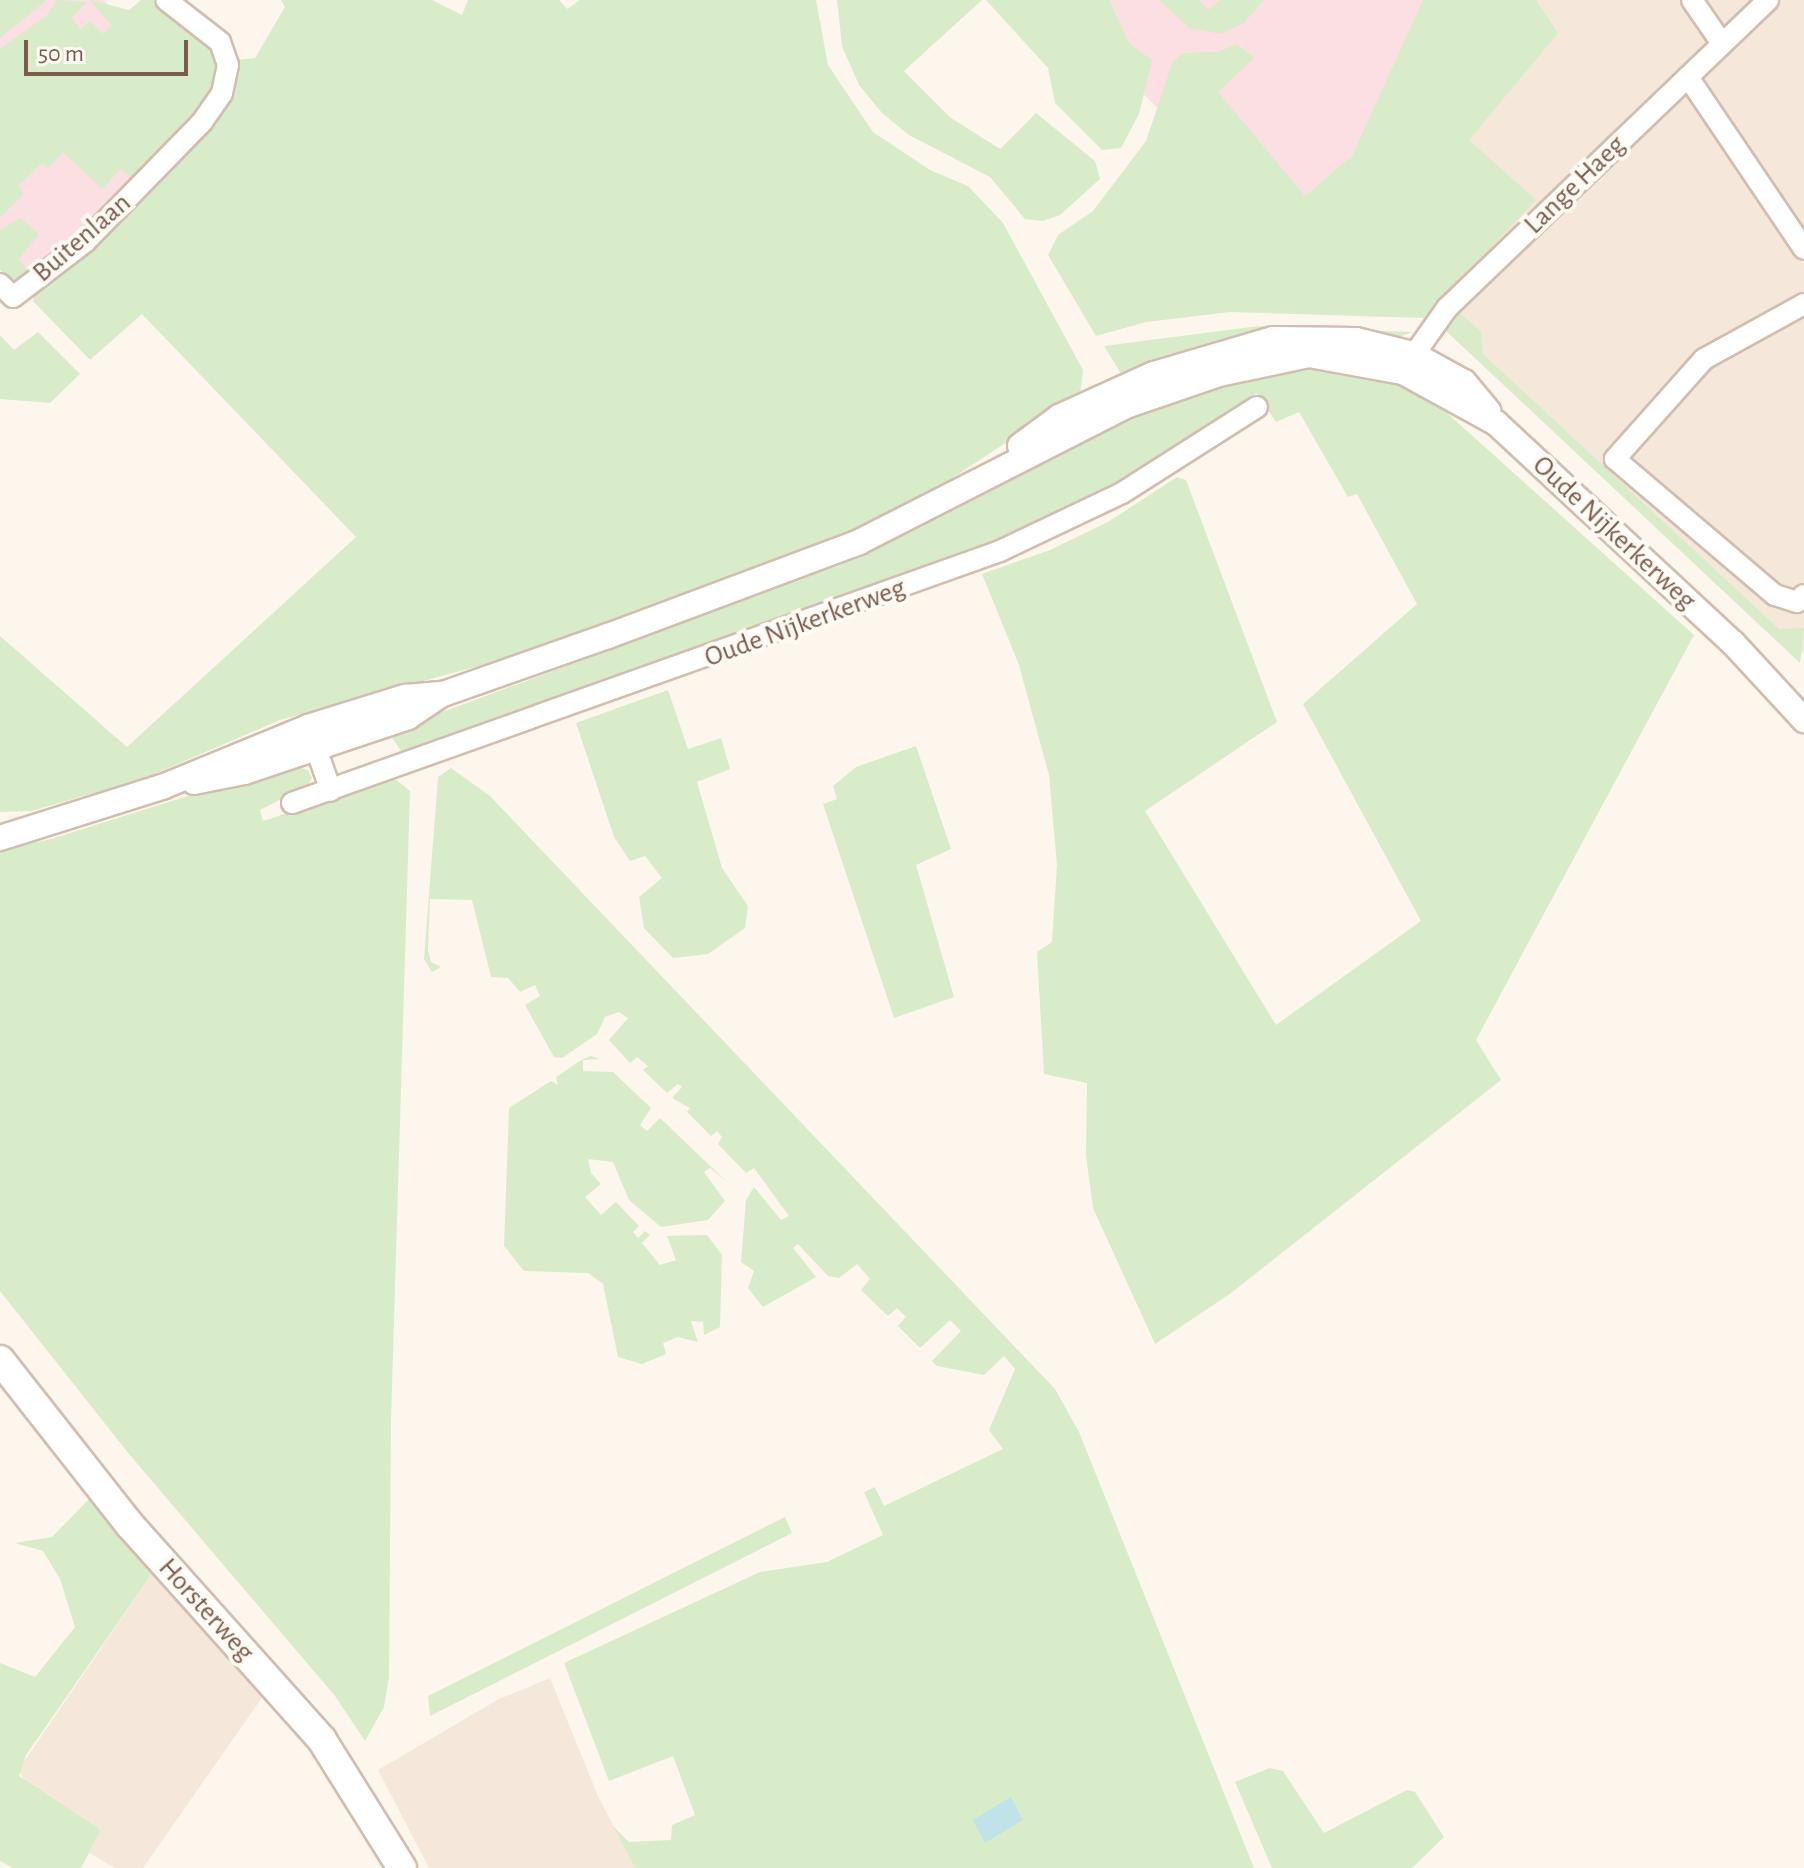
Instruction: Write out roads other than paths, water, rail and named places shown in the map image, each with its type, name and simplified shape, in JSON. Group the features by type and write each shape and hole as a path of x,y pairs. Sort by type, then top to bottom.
{"main road":[{"name":"Horsterweg","path":"0,1360 130,1525 322,1740 402,1868"}],"street":[{"name":"Buitenlaan","path":"0,284 13,297 85,242 215,106 228,79 220,42 166,0"},
{"path":"1692,0 1721,42"},
{"name":"Lange Haeg","path":"1408,363 1447,308 1768,0"},
{"path":"1688,77 1804,249"},
{"path":"1804,304 1704,359 1615,459 1775,595 1797,602 1804,595"},
{"name":"Oude Nijkerkerweg","path":"0,838 312,737 405,697 443,694 859,542 1126,406 1275,359 1338,357 1408,363 1496,423 1733,643 1804,720"},
{"name":"Oude Nijkerkerweg","path":"292,803 1000,551 1122,493 1257,407"},
{"name":"Oude Nijkerkerweg","path":"1733,643 1804,697"},
{"path":"312,737 331,791"}],"water":[{"path":"1011,1797 1023,1820 985,1843 973,1820"}]}
